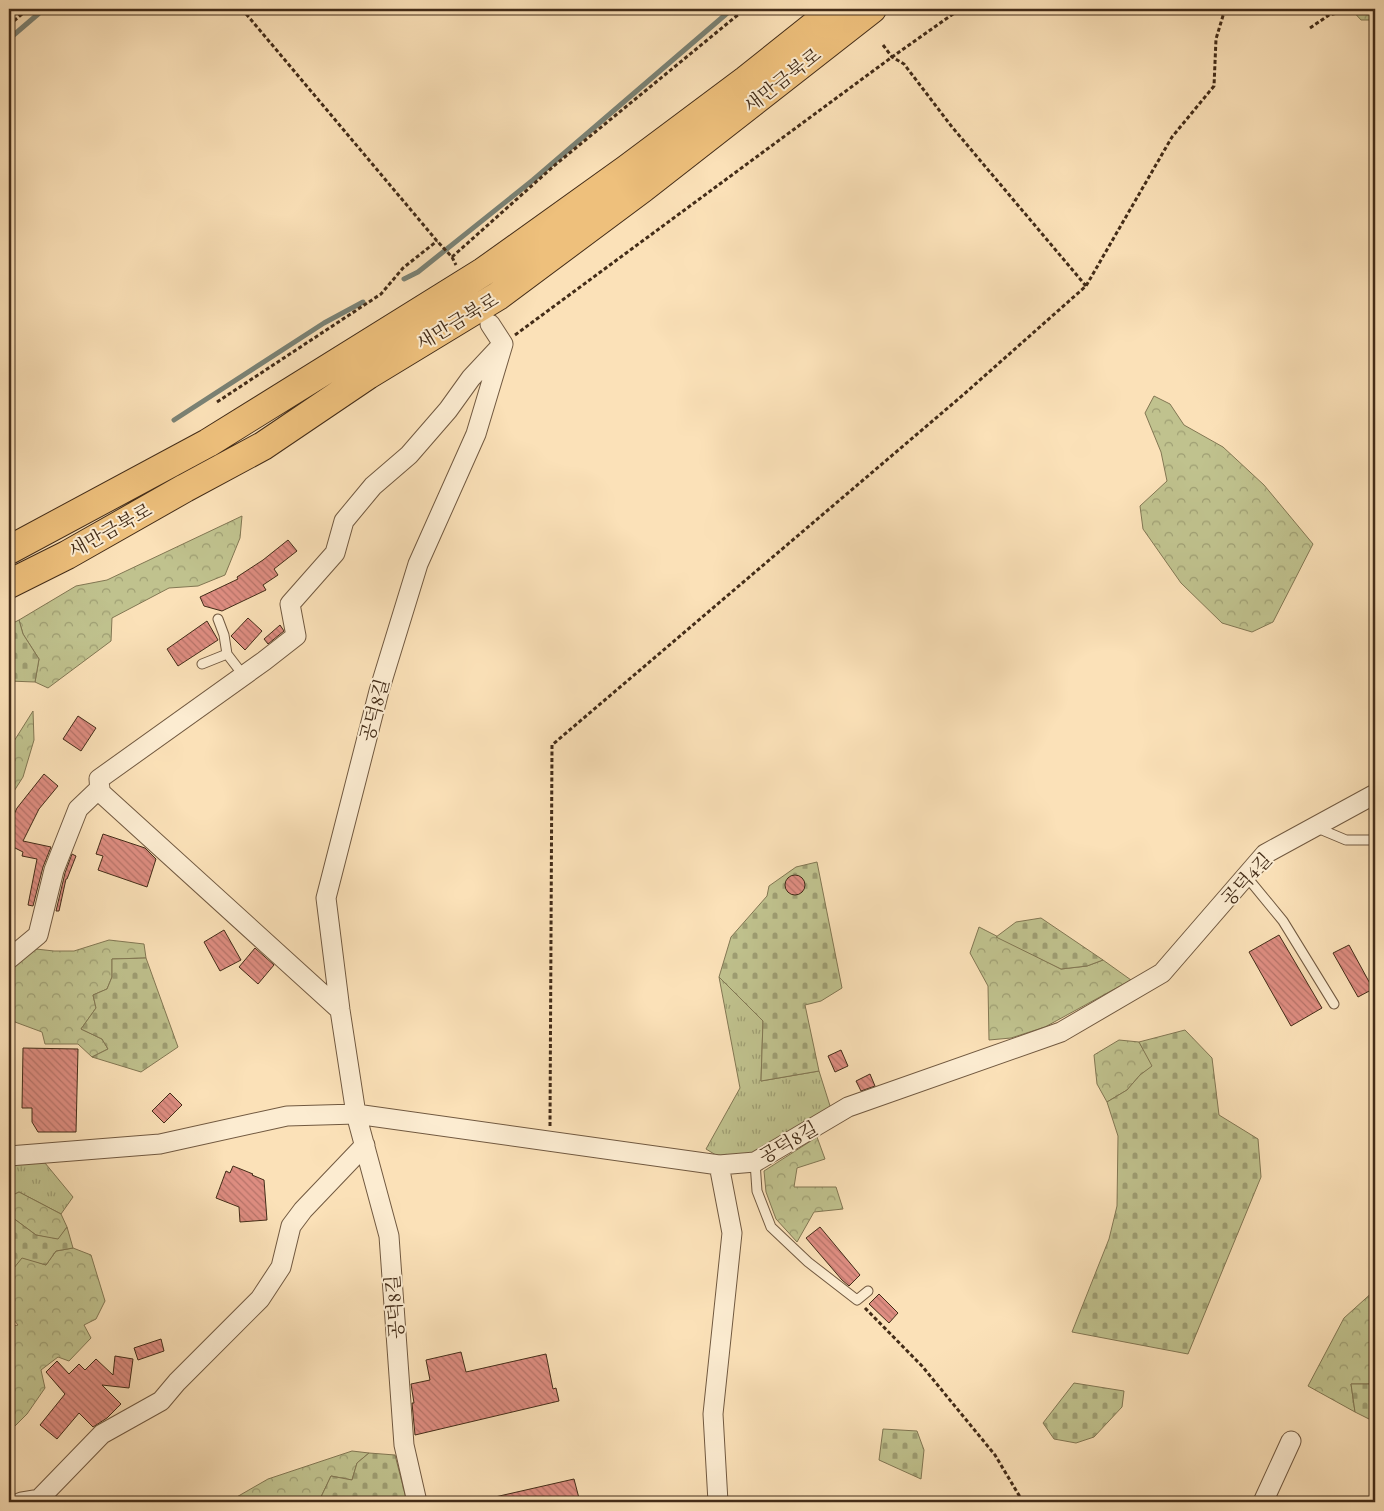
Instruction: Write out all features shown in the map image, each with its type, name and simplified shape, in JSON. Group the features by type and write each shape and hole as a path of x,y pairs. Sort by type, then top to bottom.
{"highway":[{"path":"752,89 820,9"},
{"name":"새만금북로","path":"9,584 67,555 263,446 368,375 498,296 643,188 752,89 835,9"},
{"name":"새만금북로","path":"9,550 208,443 483,272 627,169 872,9"},
{"path":"752,89 890,9"},
{"path":"9,542 59,522"}],"street":[{"path":"340,1010 100,792 99,779 244,676 296,636 290,604 335,553 344,521 373,486 409,455 448,410 471,378 502,344 490,324"},
{"name":"공덕8길","path":"418,1502 404,1445 389,1236 356,1114 340,1010 326,898 379,691 418,564 476,434 502,344"},
{"path":"9,959 38,935 54,870 78,809 100,788"},
{"name":"공덕4길","path":"1162,973 1265,854 1375,794"},
{"name":"공덕8길","path":"9,1156 160,1144 287,1116 356,1114 719,1165 755,1162 848,1107 1061,1032 1162,973"},
{"path":"22,1502 40,1499 102,1434 161,1401 177,1382 260,1300 281,1267 290,1226 365,1145"},
{"path":"718,1502 713,1414 732,1233 719,1165"},
{"path":"1263,1502 1291,1441"}],"lane":[{"path":"218,619 224,635 226,654 244,676"},
{"path":"202,664 226,654"},
{"path":"1315,827 1346,840 1375,840"},
{"path":"1246,876 1283,921 1334,1004"},
{"path":"755,1162 757,1191 771,1227 808,1262 857,1300 868,1291"}],"path":[{"path":"9,25 28,9"},
{"path":"242,9 451,256 457,267"},
{"path":"451,256 555,165 745,9"},
{"path":"502,344 960,9"},
{"path":"550,1141 552,745 963,396 1086,286 1172,137 1214,86 1216,39 1224,9"},
{"path":"1310,28 1329,15 1352,9"},
{"path":"883,45 892,57 904,64 952,127 1086,286"},
{"path":"218,402 381,294 403,268 437,241"},
{"path":"857,1300 922,1366 995,1455 1023,1502"}],"green space":[{"path":"1351,9 1375,9 1375,20 1361,20"},
{"path":"1154,396 1170,404 1184,425 1223,447 1264,485 1313,544 1273,622 1252,632 1222,623 1181,583 1143,529 1140,506 1167,481 1161,452 1145,413"},
{"path":"242,516 240,538 225,575 198,586 169,588 112,618 111,641 48,688 35,682 39,659 23,634 19,620 76,586 107,580"},
{"path":"19,620 23,634 39,659 35,682 9,681 9,625"},
{"path":"33,711 34,740 23,777 9,799 9,749"},
{"path":"817,862 842,988 821,1001 805,1005 819,1071 761,1081 763,1021 719,977 731,937 767,896 769,886 796,867"},
{"path":"1041,918 1103,960 1087,966 1061,969 996,937 1016,922"},
{"path":"979,927 1061,969 1087,966 1103,960 1131,980 1045,1027 1011,1038 989,1040 988,986 970,953"},
{"path":"109,940 144,944 146,958 112,959 112,977 107,989 93,995 96,1008 81,1029 102,1039 108,1049 92,1057 78,1044 45,1044 42,1032 15,1022 9,1009 9,946 54,951 74,951"},
{"path":"146,958 178,1047 141,1072 92,1057 108,1049 102,1039 81,1029 96,1008 93,995 107,989 112,977 112,959"},
{"path":"719,977 763,1021 761,1081 819,1071 831,1109 754,1153 724,1160 706,1149 740,1088"},
{"path":"1185,1030 1212,1058 1219,1115 1258,1139 1261,1177 1188,1354 1072,1332 1109,1239 1117,1206 1118,1136 1107,1102 1127,1090 1140,1075 1152,1066 1139,1042"},
{"path":"1119,1040 1139,1042 1153,1066 1140,1075 1127,1090 1107,1102 1097,1084 1094,1055"},
{"path":"817,1137 825,1159 797,1168 794,1187 836,1187 843,1209 814,1212 797,1242 776,1219 766,1192 764,1171"},
{"path":"9,1162 45,1163 73,1197 61,1214 19,1192 9,1197"},
{"path":"19,1192 61,1214 67,1227 58,1240 36,1235 9,1215 9,1197"},
{"path":"9,1215 36,1235 58,1239 67,1227 73,1248 56,1251 46,1265 22,1258 9,1274"},
{"path":"73,1248 91,1255 105,1301 96,1319 84,1325 91,1338 69,1361 58,1357 41,1370 45,1388 27,1414 9,1432 9,1327 18,1325 9,1314 9,1274 22,1257 46,1265 56,1251"},
{"path":"1375,1290 1375,1384 1351,1384 1355,1412 1308,1386 1344,1318"},
{"path":"1074,1383 1124,1391 1122,1407 1094,1437 1076,1443 1054,1439 1043,1423"},
{"path":"1351,1384 1375,1384 1375,1422 1355,1412"},
{"path":"883,1429 917,1431 924,1450 921,1479 879,1460"},
{"path":"352,1451 369,1453 357,1463 352,1480 331,1476 321,1497 294,1502 228,1502 268,1479"},
{"path":"369,1453 395,1455 407,1502 312,1502 312,1499 321,1497 331,1476 352,1480 357,1463"}],"building":[{"path":"288,540 297,551 274,569 278,575 263,585 266,590 222,611 204,606 200,597 238,579 237,577 263,560"},
{"path":"248,618 262,631 245,650 231,636"},
{"path":"207,621 218,640 178,666 167,649"},
{"path":"280,625 284,631 268,644 264,639"},
{"path":"78,716 96,728 81,751 63,739"},
{"path":"44,774 58,786 39,809 23,841 51,847 43,867 33,906 28,905 37,859 22,856 23,852 9,845 9,825 17,808"},
{"path":"103,834 145,848 156,859 147,887 98,870 103,856 96,854"},
{"path":"72,854 76,856 66,879 59,911 56,911 65,873"},
{"path":"795,875 802,878 805,885 802,892 795,895 788,892 785,885 788,878"},
{"path":"224,930 241,960 220,971 204,942"},
{"path":"1279,935 1322,1008 1291,1026 1249,952"},
{"path":"1349,945 1373,989 1358,997 1333,953"},
{"path":"255,948 274,965 258,984 239,967"},
{"path":"23,1048 78,1049 76,1132 38,1132 32,1122 32,1108 22,1108"},
{"path":"841,1050 848,1066 835,1072 828,1056"},
{"path":"870,1074 875,1086 861,1091 856,1081"},
{"path":"170,1093 182,1105 164,1123 152,1111"},
{"path":"233,1166 264,1180 267,1220 240,1222 239,1207 216,1198 226,1171 230,1173"},
{"path":"820,1227 860,1275 849,1286 806,1238"},
{"path":"879,1294 898,1313 889,1323 869,1304"},
{"path":"161,1339 164,1351 138,1360 134,1348"},
{"path":"461,1352 466,1372 546,1354 553,1389 556,1388 559,1401 415,1435 412,1403 414,1403 411,1384 430,1380 426,1360"},
{"path":"115,1356 133,1359 129,1388 102,1385 121,1404 107,1418 93,1427 79,1413 57,1439 40,1425 65,1394 46,1372 57,1361 69,1374 79,1364 85,1370 96,1359 113,1375"},
{"path":"574,1479 580,1502 496,1502 495,1497"}],"waterway":[{"path":"9,39 44,9"},
{"path":"404,279 418,272 533,180 732,9"},
{"path":"174,420 324,323 363,302"}]}
